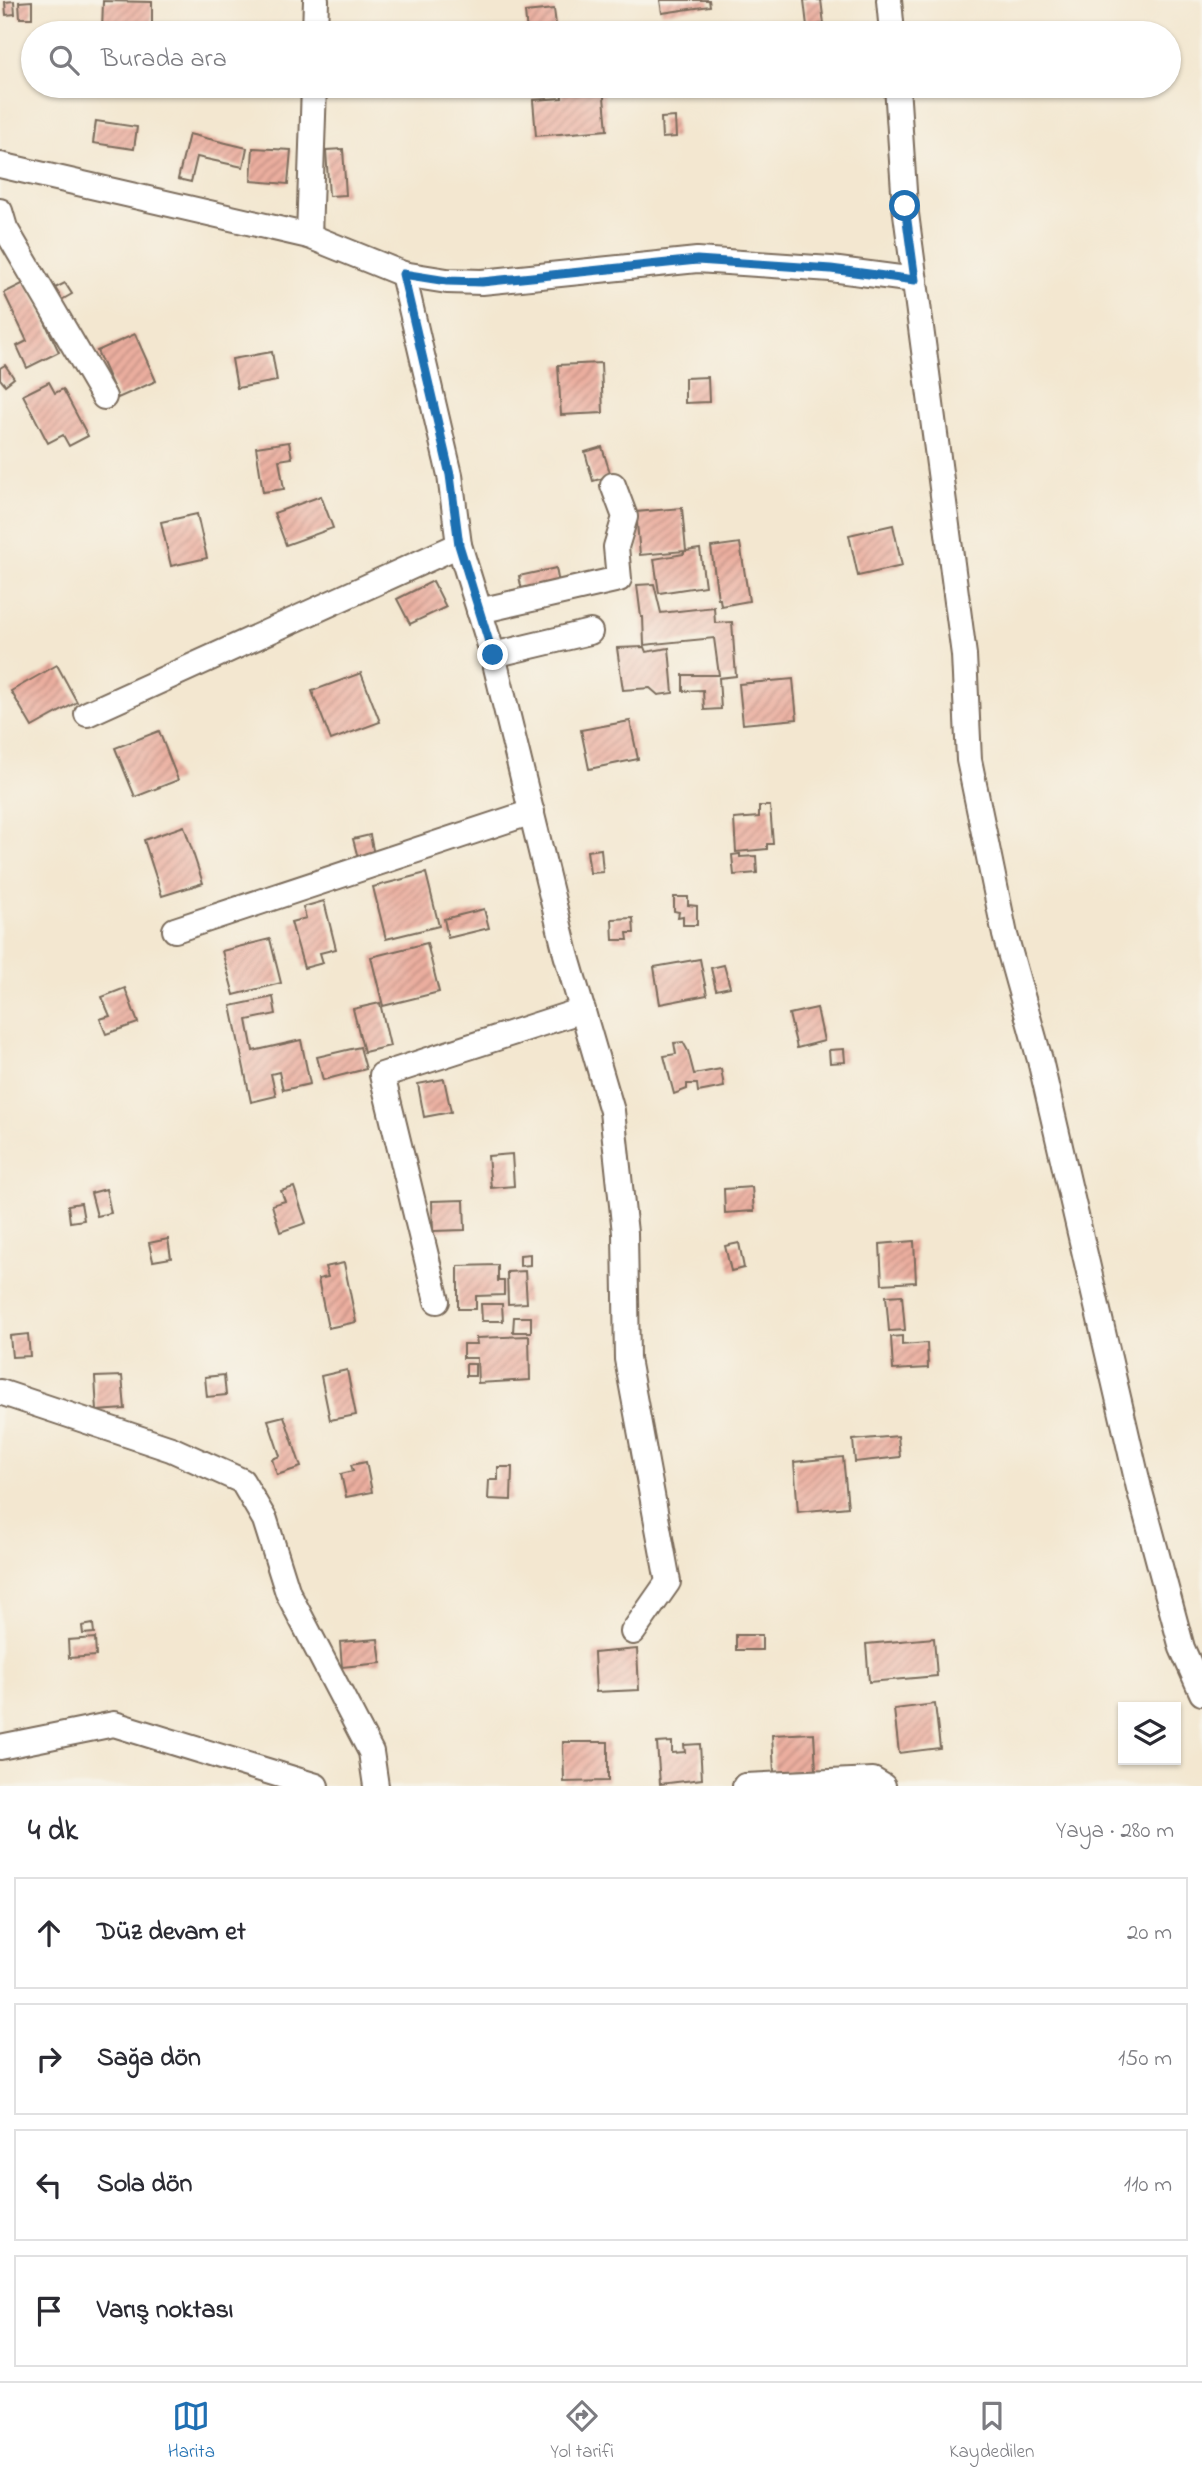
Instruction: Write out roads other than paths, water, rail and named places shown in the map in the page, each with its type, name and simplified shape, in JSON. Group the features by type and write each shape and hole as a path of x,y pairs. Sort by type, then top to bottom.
{"street":[{"path":"315,21 316,0"},
{"path":"889,0 891,21"},
{"path":"309,236 314,98"},
{"path":"898,98 905,206 964,655 969,760 1005,934 1040,1060 1139,1488 1182,1648 1202,1693"},
{"path":"0,165 309,236 403,274 447,281 482,282 697,260 831,269 915,280"},
{"path":"0,211 5,228 104,397"},
{"path":"403,274 450,475 459,545 493,655 566,954 612,1111 625,1233 627,1359 668,1582 633,1632"},
{"path":"480,611 619,579 616,547 625,517 613,485"},
{"path":"88,714 459,545"},
{"path":"493,655 590,632"},
{"path":"175,930 532,812"},
{"path":"437,1301 382,1075 583,1010"},
{"path":"0,1392 171,1449 242,1481 265,1520 288,1593 371,1752 376,1786"},
{"path":"0,1747 114,1724 316,1786"},
{"path":"745,1786 873,1780 883,1786"}]}
